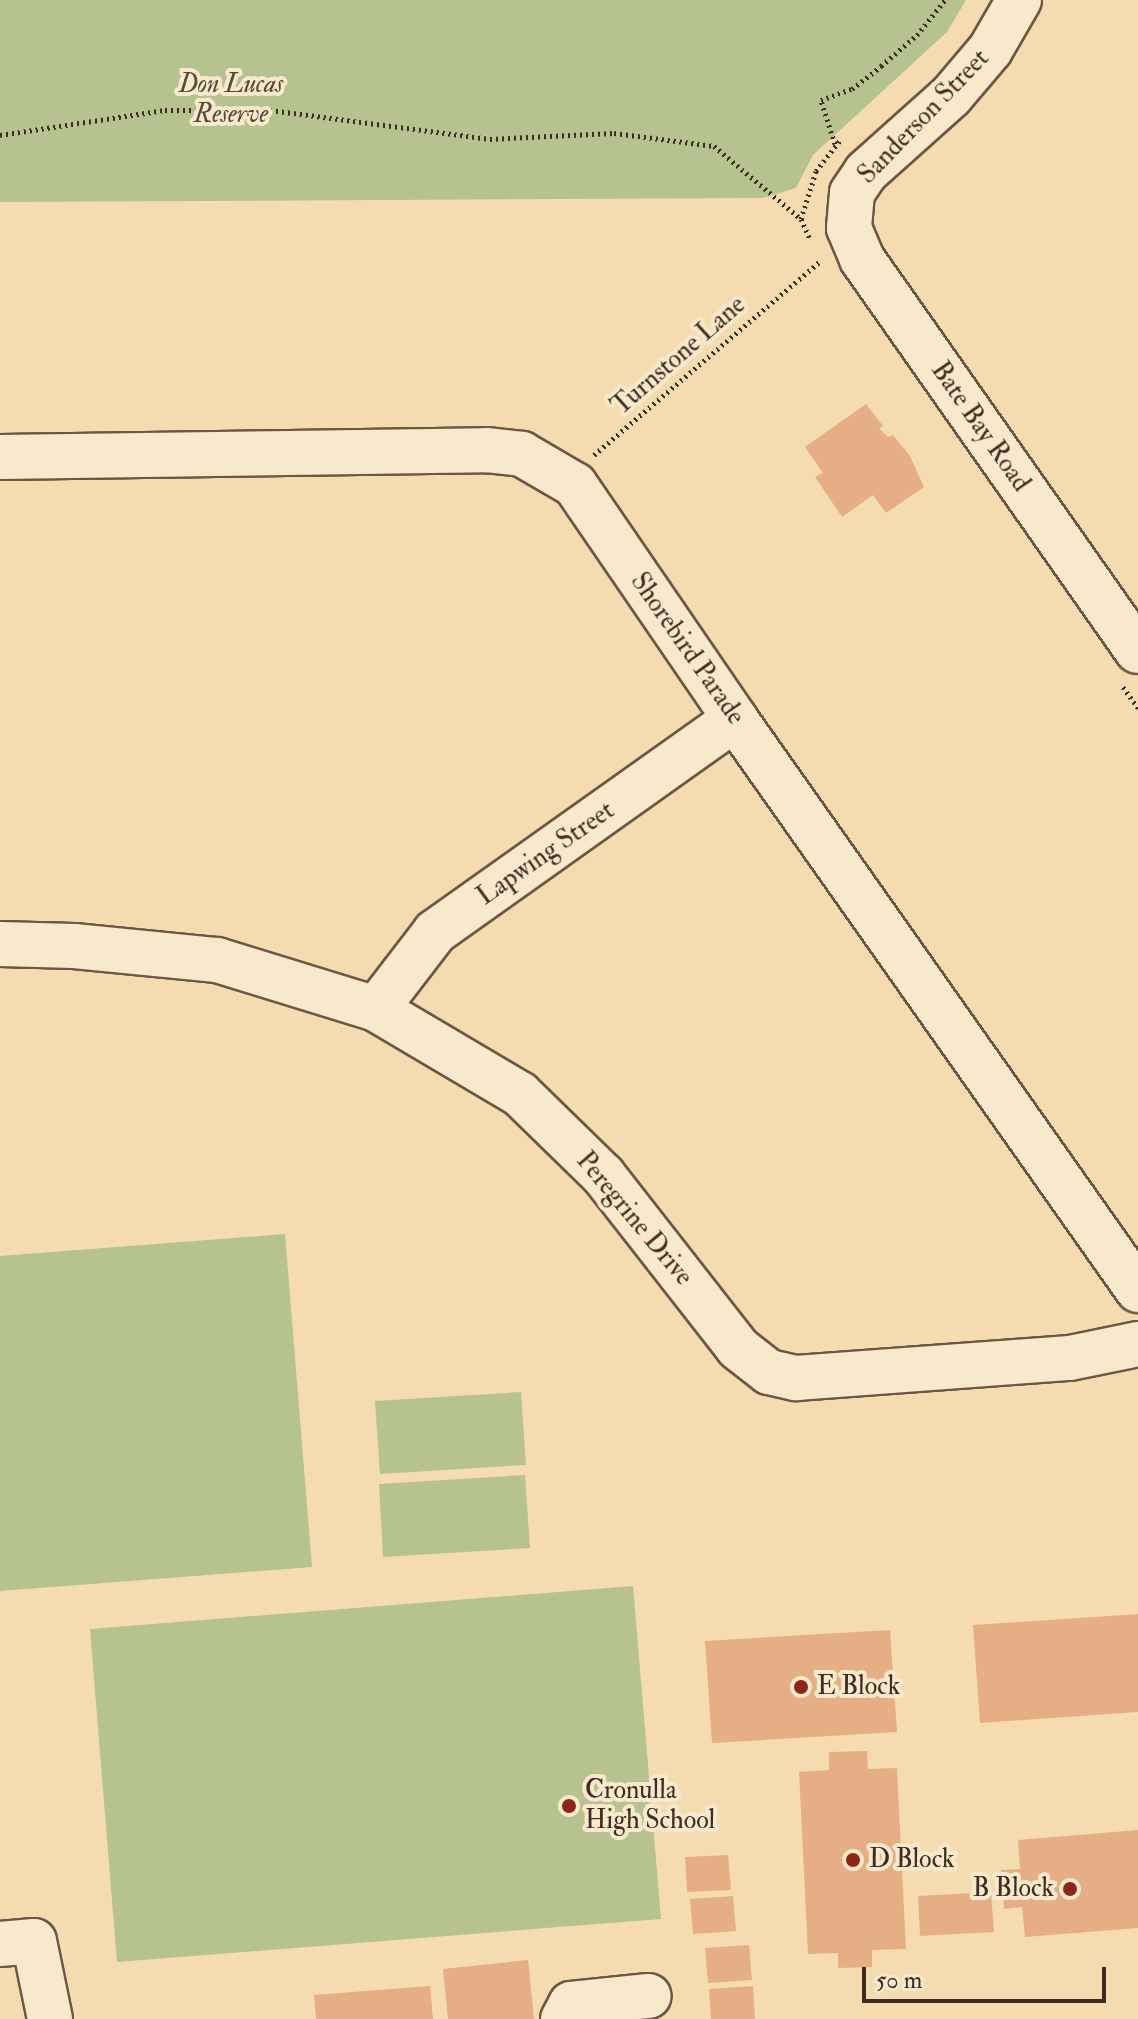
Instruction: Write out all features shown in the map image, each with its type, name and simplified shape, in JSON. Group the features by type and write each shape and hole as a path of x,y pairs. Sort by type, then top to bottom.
{"street":[{"name":"Sanderson Street","path":"852,193 866,172 951,96 990,50 1019,0"},
{"name":"Bate Bay Road","path":"852,193 849,228 862,259 1138,651"},
{"name":"Shorebird Parade","path":"0,457 486,450 522,454 575,485 735,719 1138,1290"},
{"name":"Lapwing Street","path":"376,1009 435,932 735,719"},
{"name":"Peregrine Drive","path":"0,944 74,946 217,960 376,1009 520,1094 603,1175 738,1348 769,1372 796,1378 1070,1358 1138,1344"},
{"path":"0,1944 34,1941 50,2019"},
{"path":"563,2019 571,2004 649,1996"}],"path":[{"path":"835,144 821,100 852,89 881,66 917,35 945,0"},
{"path":"0,135 165,110 270,110 490,139 614,133 714,146 801,219"},
{"name":"Turnstone Lane","path":"557,472 592,456 820,261"}],"green space":[{"name":"Don Lucas Reserve","path":"0,0 966,0 947,32 813,155 796,188 763,198 0,202"},
{"path":"285,1234 312,1567 0,1591 0,1256"},
{"path":"521,1392 526,1465 380,1474 375,1401"},
{"path":"525,1475 530,1548 383,1557 379,1484"},
{"path":"633,1586 661,1919 117,1962 90,1629"}],"building":[{"path":"866,404 883,426 879,428 888,437 893,435 910,456 924,487 886,513 873,495 842,517 815,477 823,473 805,447"},
{"path":"1138,1614 1138,1712 980,1723 973,1625"},
{"name":"E Block","path":"890,1630 897,1732 712,1743 705,1641"},
{"name":"D Block","path":"867,1751 868,1769 897,1768 906,1949 872,1950 872,1967 838,1968 838,1953 808,1954 799,1772 829,1770 829,1752"},
{"name":"B Block","path":"1138,1830 1138,1928 1025,1937 1022,1907 1004,1909 1001,1870 1020,1869 1018,1840"},
{"path":"728,1855 731,1890 687,1892 685,1857"},
{"path":"991,1892 994,1932 920,1936 918,1896"},
{"path":"733,1896 736,1931 693,1934 690,1899"},
{"path":"749,1945 752,1980 708,1983 705,1948"},
{"path":"528,1960 534,2019 448,2019 443,1969"},
{"path":"430,1986 433,2019 316,2019 314,1995"},
{"path":"753,1986 755,2019 711,2019 709,1989"}],"place":[{"name":"E Block","path":"801,1687"},
{"name":"Cronulla High School","path":"569,1806"},
{"name":"D Block","path":"853,1860"},
{"name":"B Block","path":"1070,1889"}]}
